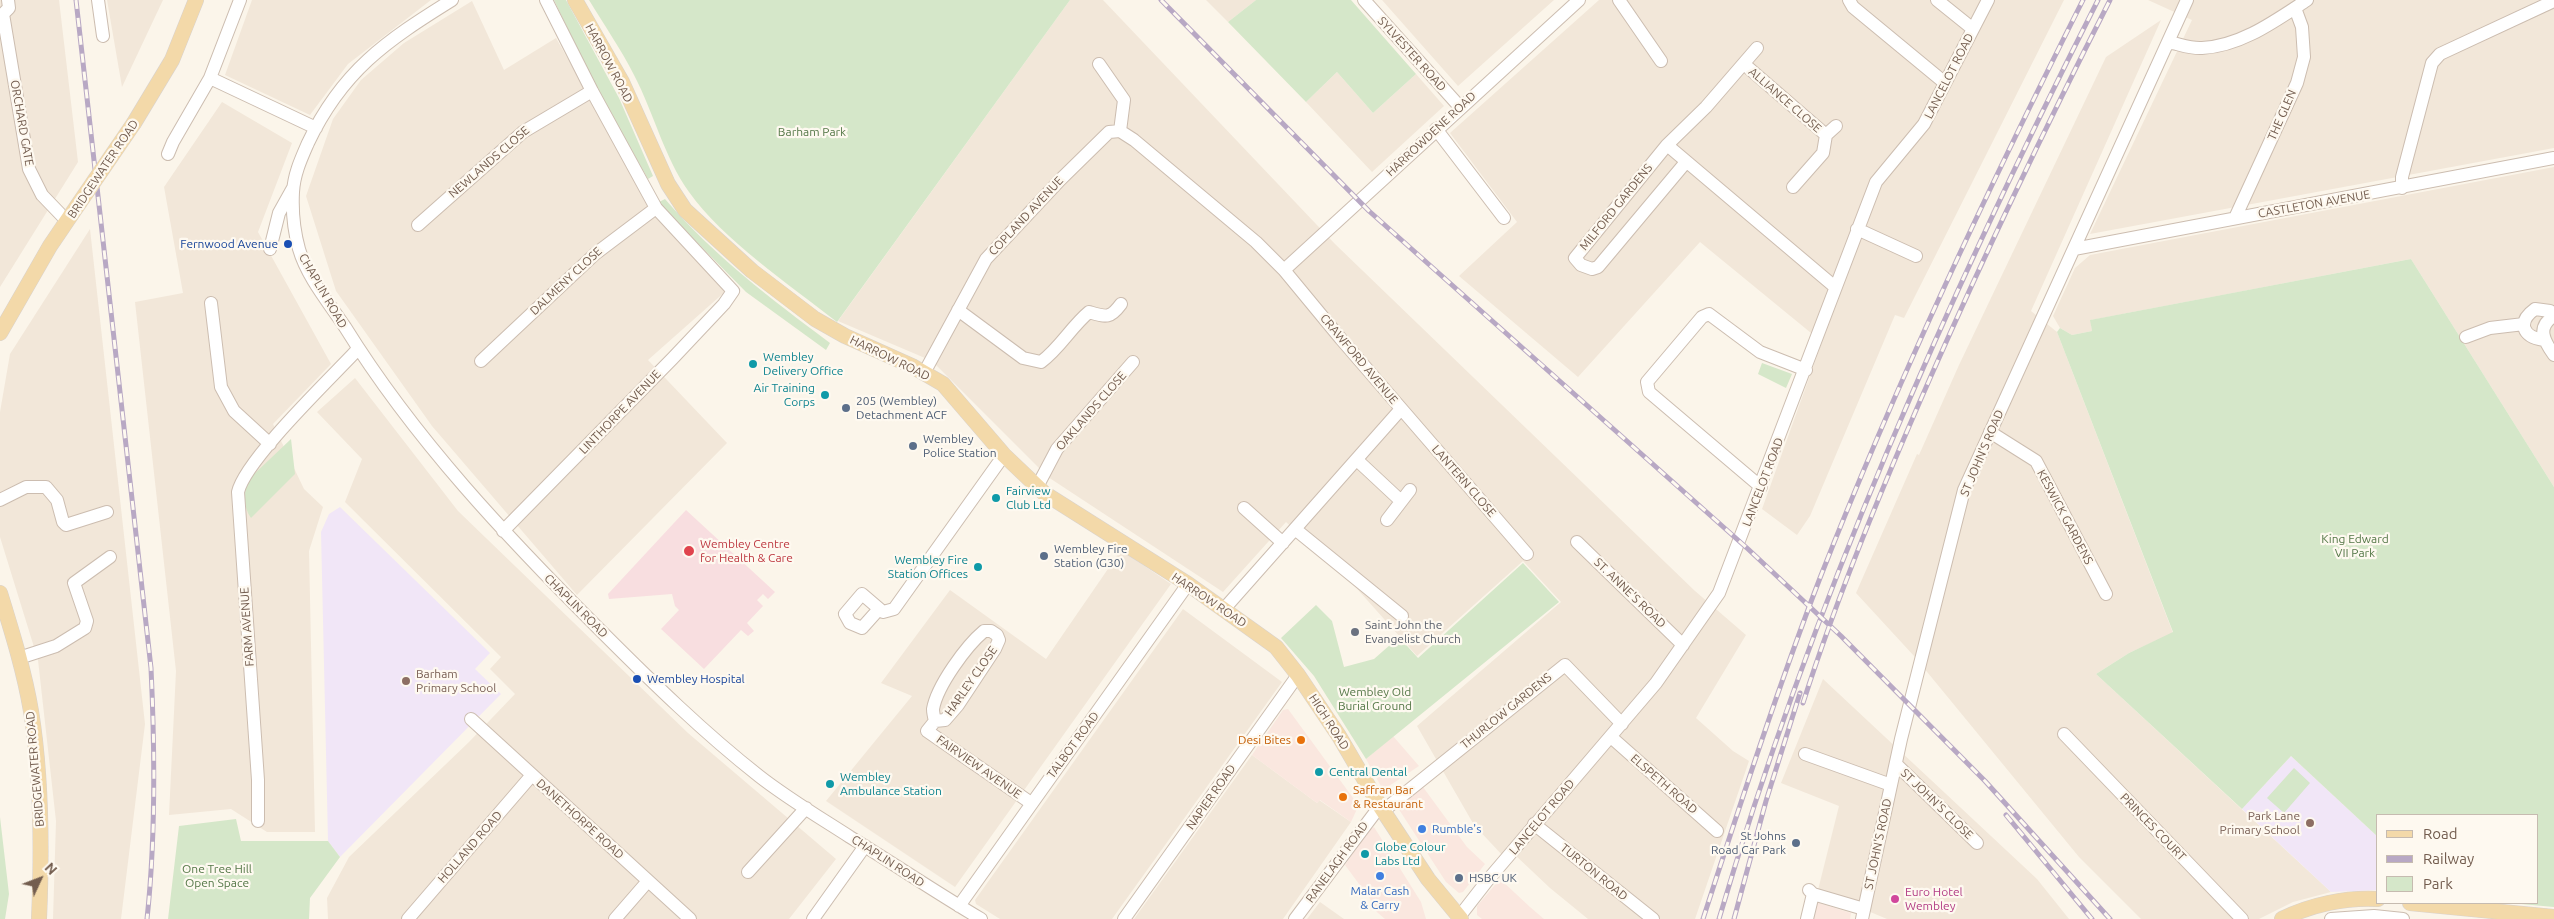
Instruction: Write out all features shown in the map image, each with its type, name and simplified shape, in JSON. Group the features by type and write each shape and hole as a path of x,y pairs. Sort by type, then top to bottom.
{"main road":[{"name":"BRIDGEWATER ROAD","path":"0,334 69,218 134,123 172,60 196,0"},
{"name":"HARROW ROAD","path":"575,0 622,82 668,184 685,210 752,271 815,319 845,336 924,373 942,384 1004,455 1037,487 1224,609 1276,647 1298,674"},
{"name":"BRIDGEWATER ROAD","path":"0,593 20,658 31,711 36,758 42,860 39,919"},
{"name":"HIGH ROAD","path":"1298,674 1339,736 1381,808 1433,887 1459,919"},
{"path":"2282,919 2293,913 2350,899 2376,899"},
{"path":"2417,904 2489,915 2554,917"}],"street":[{"name":"ORCHARD GATE","path":"8,0 9,8 2,13 29,169 42,195 69,218"},
{"path":"98,0 102,36"},
{"path":"168,154 210,78 240,0"},
{"name":"CHAPLIN ROAD","path":"270,248 279,213 293,188 299,164 331,100 355,70 384,46 452,0"},
{"path":"546,0 592,91 656,208"},
{"name":"SYLVESTER ROAD","path":"1364,0 1460,107"},
{"name":"HARROWDENE ROAD","path":"1284,270 1579,0"},
{"path":"1619,0 1661,61"},
{"path":"1849,0 1853,7 1944,83"},
{"path":"1937,0 1973,29"},
{"name":"LANCELOT ROAD","path":"1459,919 1534,824 1622,724 1683,645 1719,594 1806,370 1835,287 1876,182 1924,124 1988,0"},
{"name":"ST JOHN'S ROAD","path":"1863,916 1897,765 1901,739 1964,490 2187,0"},
{"path":"2168,42 2200,48 2222,45 2246,37 2306,0"},
{"path":"2402,188 2402,177 2432,63 2440,54 2554,1"},
{"name":"THE GLEN","path":"2235,218 2299,74 2304,57 2302,27 2294,8"},
{"name":"MILFORD GARDENS","path":"1686,162 1598,267 1592,269 1581,265 1575,258 1667,145 1706,107 1757,48"},
{"path":"1099,64 1124,100 1120,131"},
{"name":"ALLIANCE CLOSE","path":"1744,64 1826,135"},
{"path":"210,78 316,128"},
{"name":"NEWLANDS CLOSE","path":"418,225 523,132 592,91"},
{"name":"ALLIANCE CLOSE","path":"1793,187 1823,153 1826,135 1836,126"},
{"path":"1436,129 1504,218"},
{"name":"COPLAND AVENUE","path":"924,373 986,259 1060,180 1109,132 1120,131"},
{"name":"CRAWFORD AVENUE","path":"1120,131 1134,140 1256,242 1284,270 1401,409 1224,609"},
{"path":"1667,145 1835,287"},
{"name":"CASTLETON AVENUE","path":"2074,249 2554,158"},
{"name":"CHAPLIN ROAD","path":"293,188 294,223 300,251 306,266 358,349 432,448 504,531 560,591 706,732 760,777 981,919"},
{"name":"LINTHORPE AVENUE","path":"504,531 718,311 733,291 730,284 656,208"},
{"name":"DALMENY CLOSE","path":"481,361 595,254 656,208"},
{"path":"1857,229 1916,256"},
{"path":"211,303 221,387 234,411 270,444"},
{"path":"958,310 1023,358 1041,362 1054,352 1078,321 1089,312 1104,316 1114,314 1121,304"},
{"path":"2544,340 2532,338 2525,331 2524,324 2528,315 2535,309 2550,311 2554,316 2547,320 2542,329 2544,340 2554,355"},
{"path":"1761,487 1649,392 1647,382 1702,316 1709,314 1760,352 1806,370"},
{"path":"2466,336 2490,328 2524,324"},
{"name":"FARM AVENUE","path":"258,821 258,780 238,492 240,481 270,444 358,349"},
{"name":"OAKLANDS CLOSE","path":"1037,487 1057,448 1133,362"},
{"name":"LANTERN CLOSE","path":"1401,409 1527,554"},
{"name":"KESWICK GARDENS","path":"1990,432 2036,462 2106,594"},
{"path":"879,609 883,612 894,608 1004,455"},
{"path":"1357,460 1401,501"},
{"path":"0,500 26,487 46,487 57,500 63,522 66,525 108,512"},
{"path":"1387,520 1410,490"},
{"path":"1244,508 1283,543"},
{"path":"1295,529 1402,616"},
{"name":"ST. ANNE'S ROAD","path":"1576,542 1683,645"},
{"path":"20,658 56,646 85,628 87,621 74,583 110,557"},
{"name":"TALBOT ROAD","path":"959,906 1188,584"},
{"name":"HARLEY CLOSE","path":"927,731 935,721 945,720 958,705 995,648 998,640 997,635 991,631 984,631 961,658 941,690 933,710 935,721"},
{"name":"THURLOW GARDENS","path":"1381,808 1565,665 1622,724"},
{"name":"NAPIER ROAD","path":"1124,919 1298,674"},
{"name":"DANETHORPE ROAD","path":"471,719 690,919"},
{"name":"FAIRVIEW AVENUE","path":"927,731 1031,803"},
{"name":"PRINCES COURT","path":"2064,734 2242,919"},
{"name":"ELSPETH ROAD","path":"1611,737 1717,830"},
{"path":"1805,754 1891,785"},
{"name":"ST JOHN'S CLOSE","path":"1897,765 1978,843"},
{"name":"HOLLAND ROAD","path":"408,919 532,775"},
{"path":"748,872 806,808"},
{"name":"RANELAGH ROAD","path":"1296,919 1381,808"},
{"name":"TURTON ROAD","path":"1534,824 1653,919"},
{"path":"813,919 865,846"},
{"path":"614,919 648,881"},
{"path":"1807,919 1811,892 1863,916"},
{"path":"2331,919 2374,916 2403,919"}],"shaded area":[{"path":"0,0 59,0 78,162 0,287"},
{"path":"107,0 163,0 122,87"},
{"path":"252,0 431,0 348,64 310,115 225,75"},
{"path":"1070,0 1103,0 1335,244 1695,591 1746,635 1696,718 1733,751 1749,761 1695,919 1588,919 1550,888 1514,854 1504,857 1474,825 1417,726 1561,602 1523,561 1417,656 1351,582 1286,522 1223,592 1048,477 932,361 838,321"},
{"path":"1206,0 1256,0 1228,22"},
{"path":"1382,0 1554,0 1458,86"},
{"path":"1599,0 2064,0 1904,318 1895,315 1810,516 1797,535 1762,509 1822,342 1700,242 1578,377 1459,276 1517,222 1450,133"},
{"path":"2148,0 2554,0 2554,148 2090,234 2192,20"},
{"path":"472,1 504,70 556,38 659,219 727,290 648,360 727,443 577,595 432,426 336,291 306,196 333,119 361,80 404,43"},
{"path":"2161,20 2031,311 2057,332 2173,633 2129,653 2096,674 2331,892 2293,902 2259,919 2141,919 2079,857 1914,656 1856,593 1917,454 1919,455 1959,365 2106,57"},
{"path":"1337,72 1373,113 1416,74 1444,106 1372,172 1306,102"},
{"path":"222,102 292,143 258,232 331,364 273,424 304,489 323,507 309,551 315,832 267,832 231,809 169,815 176,671 135,302 183,293 164,187"},
{"path":"2554,167 2554,487 2411,259 2091,320 2092,331 2072,335 2060,328 2053,316 2075,268 2090,255"},
{"path":"90,229 145,724 121,919 53,919 56,821 38,660 0,537 0,412 10,354"},
{"path":"355,378 458,511 688,733 836,859 789,919 328,919 327,898 349,857 469,742 515,694 490,669 501,657 345,502 362,459 317,412"},
{"name":"Barham Primary School","path":"340,507 490,653 475,669 501,694 340,857 328,841 321,532 329,514"},
{"name":"Wembley Centre for Health & Care","path":"686,510 775,592 768,599 763,594 757,600 763,606 747,623 754,631 748,636 741,630 704,669 661,629 679,610 675,606 672,594 609,599 608,594"},
{"path":"1121,550 1171,584 955,887 826,801 912,696 881,683 950,590 1046,659"},
{"path":"1183,609 1282,682 1112,919 1000,919 976,904 975,900"},
{"path":"1823,679 2037,879 2069,919 1887,919 1818,890 1839,806 1781,783"},
{"path":"1288,709 1356,802 1357,809 1351,822 1320,800 1317,803 1252,755 1283,710"},
{"path":"1393,736 1419,766 1383,790 1366,759"},
{"path":"1252,755 1317,803 1319,800 1351,822 1283,919 1134,919"},
{"name":"Park Lane Primary School","path":"2291,756 2376,835 2376,890 2331,892 2242,809"},
{"path":"1423,787 1467,847 1485,864 1463,892 1459,893 1446,882 1398,808"},
{"path":"1374,827 1421,902 1426,919 1385,919 1371,907 1373,903 1345,865 1368,831"},
{"path":"1500,879 1544,919 1482,919 1477,915 1477,906"},
{"path":"1320,902 1344,919 1307,919"},
{"path":"1816,902 1851,913 1850,919 1812,919"}],"green space":[{"path":"554,0 566,0 619,98 653,176 648,179 593,82"},
{"name":"Barham Park","path":"589,0 1070,0 837,322 738,244 719,227 689,192 666,150 634,75"},
{"path":"1256,0 1351,0 1416,74 1373,113 1337,72 1306,102 1228,22"},
{"path":"665,199 703,239 743,276 830,343 826,350 746,292 670,215 659,202"},
{"name":"King Edward VII Park","path":"2411,259 2554,487 2554,907 2521,904 2539,904 2539,814 2376,814 2376,835 2291,756 2242,809 2096,674 2129,653 2173,632 2057,332 2060,328 2072,335 2092,331 2090,320"},
{"path":"1762,363 1792,374 1786,388 1758,374"},
{"path":"291,439 295,474 251,518 245,504 245,493 250,478"},
{"name":"Wembley Old Burial Ground","path":"1523,563 1559,602 1366,759 1314,676 1281,638 1316,605 1332,621 1344,667 1374,659 1399,637 1418,658"},
{"path":"2294,768 2310,783 2284,813 2267,798"},
{"path":"0,817 9,894 5,919 0,919"},
{"name":"One Tree Hill Open Space","path":"236,819 241,841 328,841 340,857 310,898 309,919 168,919 179,826"}],"railway":[{"path":"76,0 151,668 154,794 147,919"},
{"path":"1161,0 1369,211 1748,549 1841,636 1985,781 2110,919"},
{"path":"1703,919 1789,662 1820,578 1880,431 1978,214 2083,0"},
{"path":"1719,919 1756,800 1797,682 1841,566 1888,451 1937,337 1989,224 2098,0"},
{"path":"1803,703 1832,620 1896,456 2018,187 2110,0"},
{"path":"1734,919 1766,801 1800,693"},
{"path":"2006,815 2092,919"}],"place":[{"name":"Fernwood Avenue","path":"288,244"},
{"name":"Wembley Delivery Office","path":"753,364"},
{"name":"Air Training Corps","path":"825,395"},
{"name":"205 (Wembley) Detachment ACF","path":"846,408"},
{"name":"Wembley Police Station","path":"913,446"},
{"name":"Fairview Club Ltd","path":"996,498"},
{"name":"Wembley Centre for Health & Care","path":"689,551"},
{"name":"Wembley Fire Station (G30)","path":"1044,556"},
{"name":"Wembley Fire Station Offices","path":"978,567"},
{"name":"Saint John the Evangelist Church","path":"1355,632"},
{"name":"Wembley Hospital","path":"637,679"},
{"name":"Barham Primary School","path":"406,681"},
{"name":"Desi Bites","path":"1301,740"},
{"name":"Central Dental","path":"1319,772"},
{"name":"Wembley Ambulance Station","path":"830,784"},
{"name":"Saffran Bar & Restaurant","path":"1343,797"},
{"name":"Park Lane Primary School","path":"2310,823"},
{"name":"Rumble's","path":"1422,829"},
{"name":"St Johns Road Car Park","path":"1796,843"},
{"name":"Globe Colour Labs Ltd","path":"1365,854"},
{"name":"Malar Cash & Carry","path":"1380,876"},
{"name":"HSBC UK","path":"1459,878"},
{"name":"Euro Hotel Wembley","path":"1895,899"}]}
